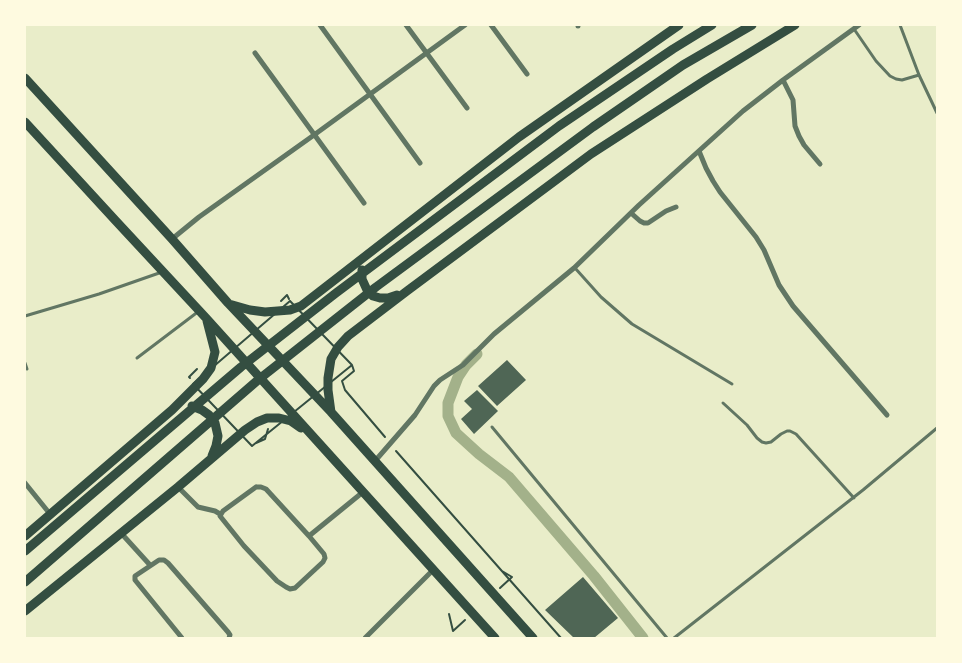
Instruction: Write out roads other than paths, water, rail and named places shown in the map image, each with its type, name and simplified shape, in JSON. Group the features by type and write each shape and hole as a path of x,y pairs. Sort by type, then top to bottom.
{"main road":[{"path":"228,303 250,310 265,312 290,310 301,306 519,137 679,25"},
{"path":"25,551 234,373 351,281 559,126 712,25"},
{"path":"25,582 258,380 376,287 593,127 683,65 752,25"},
{"path":"331,412 328,378 331,359 338,346 348,336 591,154 707,79 796,25"},
{"path":"25,78 228,303 331,412 533,638"},
{"path":"25,122 203,314 490,636"},
{"path":"377,247 364,263 361,271 367,290 373,296 380,298 394,297 407,291"},
{"path":"25,536 172,410 204,379 211,368 215,352 203,314"},
{"path":"172,410 182,406 193,406 209,415 215,423 218,436 211,459"},
{"path":"25,611 257,422 267,418 279,418 291,422 310,433"}],"street":[{"path":"320,25 420,162"},
{"path":"406,25 467,108"},
{"path":"172,239 199,217 465,25"},
{"path":"491,25 527,74"},
{"path":"375,461 415,415 440,380 463,366 494,334 574,268 743,111 859,25"},
{"path":"254,53 364,204"},
{"path":"783,80 793,100 795,126 799,136 820,164"},
{"path":"699,150 713,181 756,237 780,285 794,306 887,415"},
{"path":"631,213 640,222 648,223 676,207"},
{"path":"25,483 50,514"},
{"path":"178,487 198,507 220,514 223,521 244,546 286,588 295,588 325,558 324,554 309,536 266,489 261,486 256,486 220,514"},
{"path":"309,536 363,492"},
{"path":"121,534 150,565"},
{"path":"182,638 135,580 135,576 159,560 164,560 168,563 228,632 229,638"},
{"path":"365,638 433,570"}],"lane":[{"path":"900,25 919,75 937,113"},
{"path":"854,29 876,61 890,76 896,80 902,80 919,75"},
{"path":"574,268 601,297 632,324 732,384"},
{"path":"25,316 99,294 163,272"},
{"path":"138,358 203,314"},
{"path":"25,363 27,369"},
{"path":"723,403 762,442 771,442 787,431 796,434 854,498"},
{"path":"492,427 667,638"},
{"path":"674,638 854,498 936,430"}],"waterway":[{"path":"477,354 458,377 448,403 448,416 456,433 509,477 594,576 643,638"}]}
